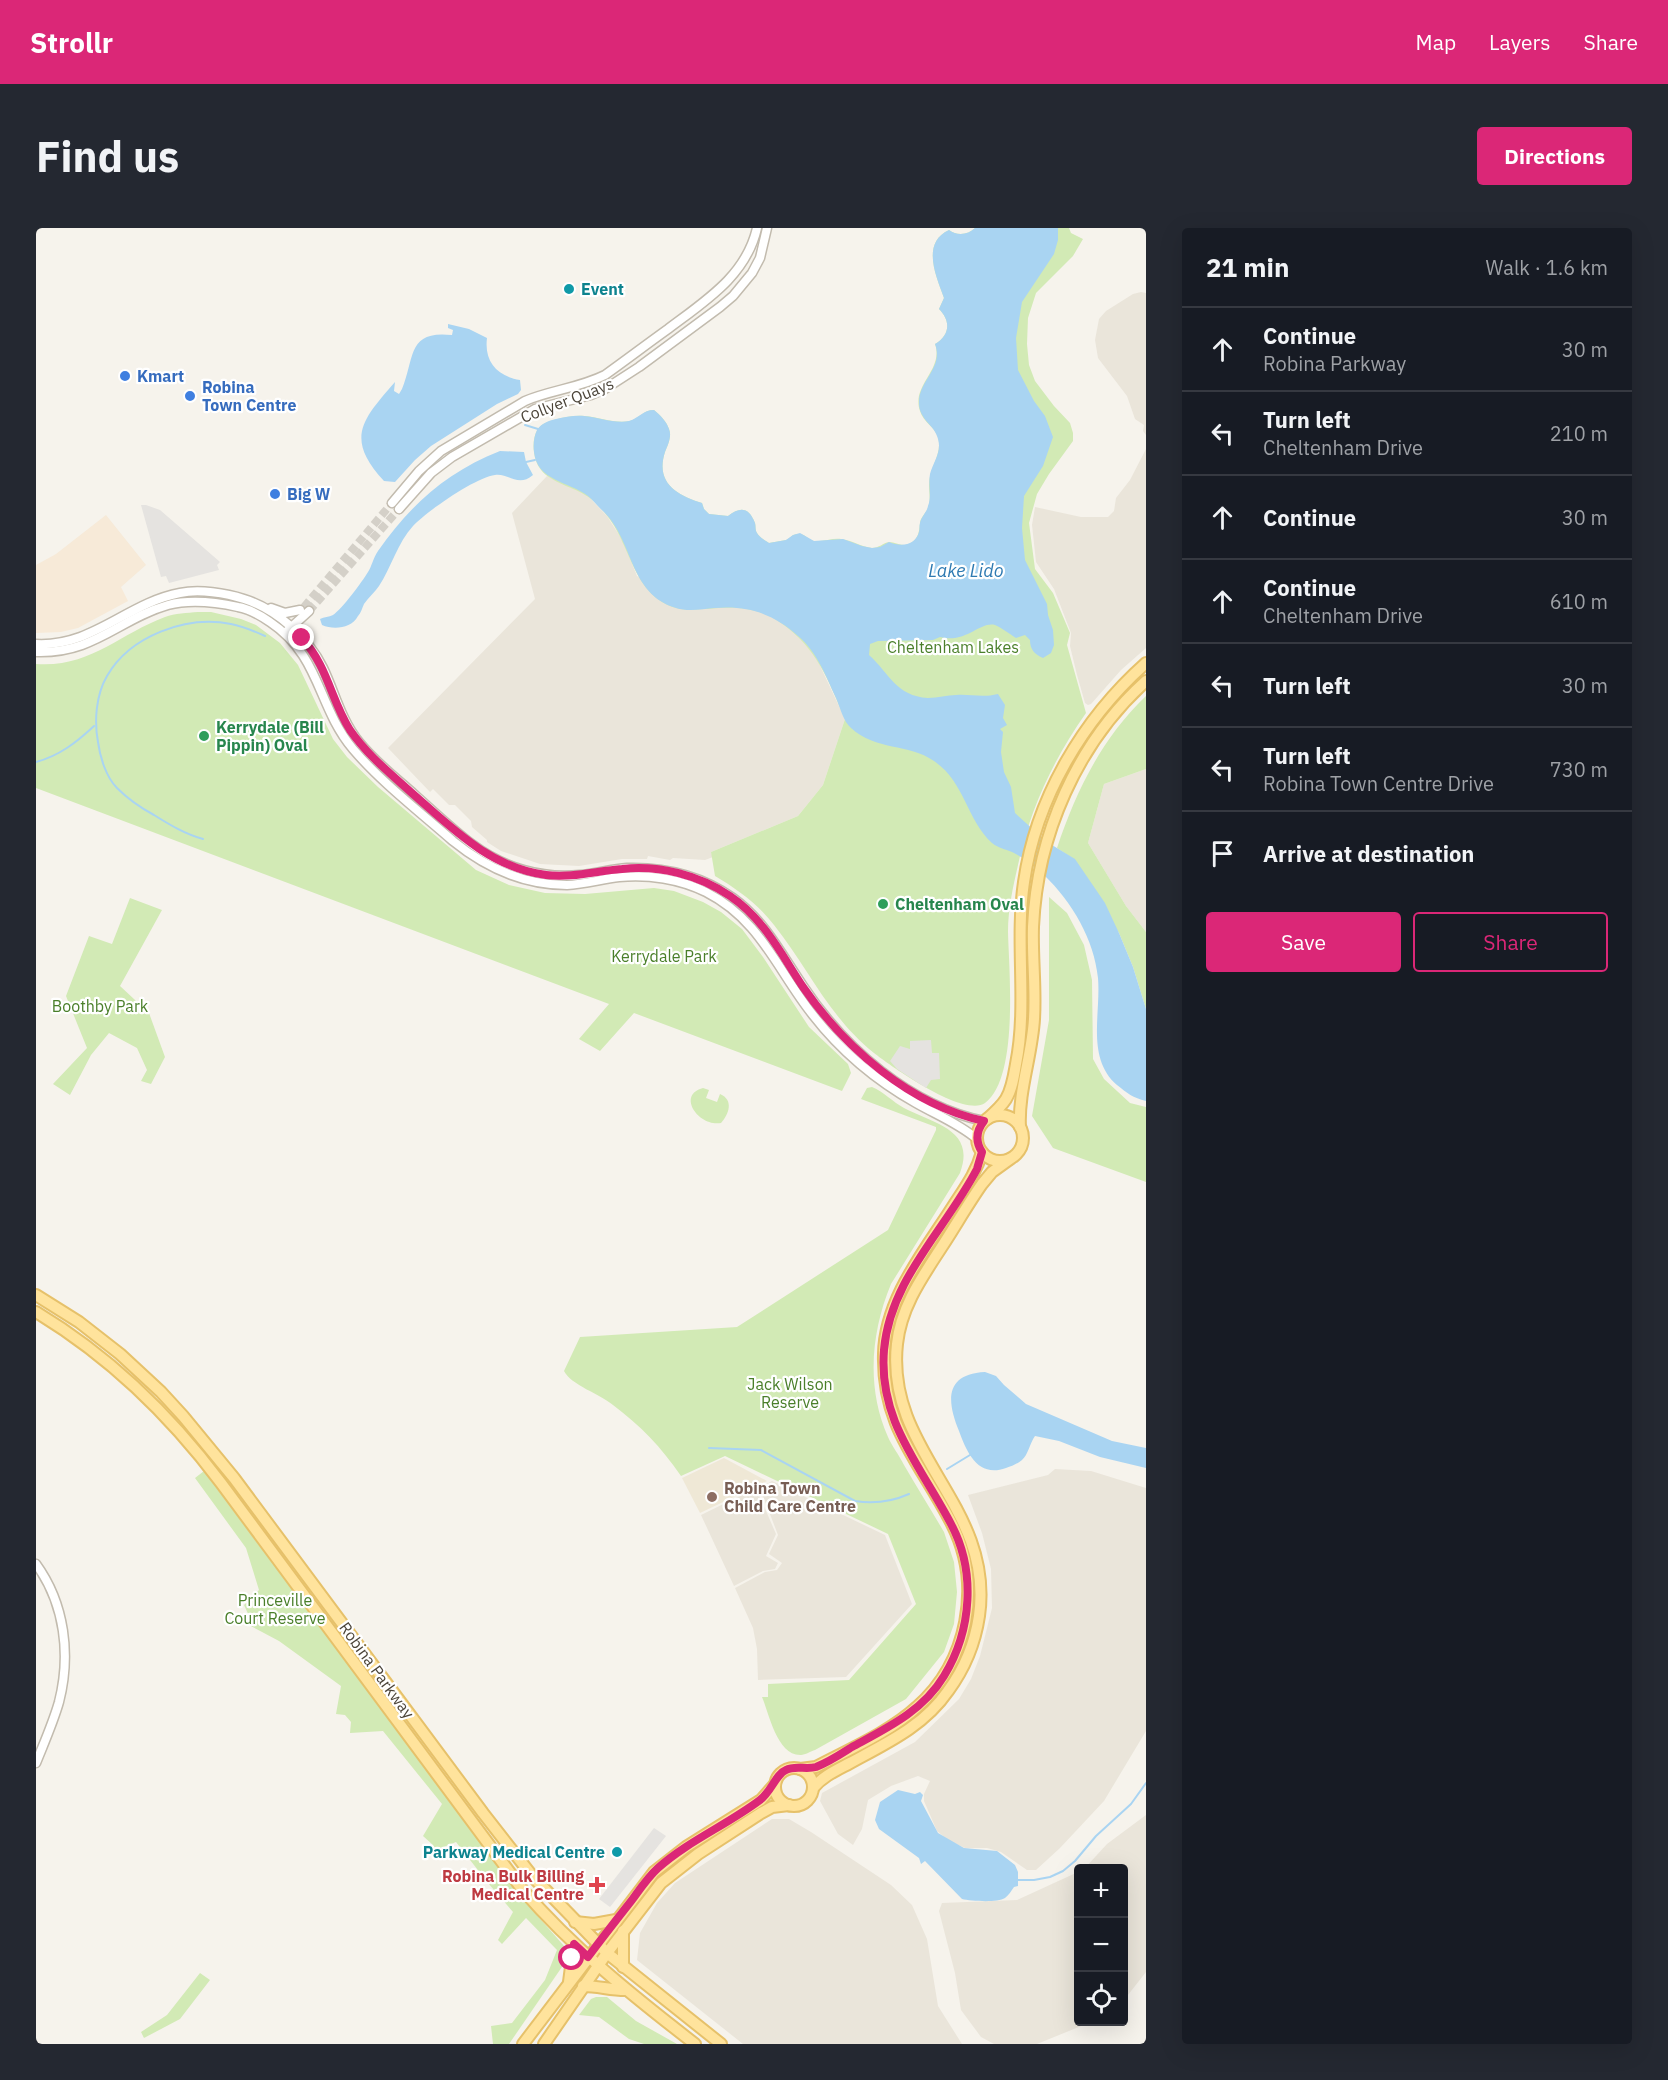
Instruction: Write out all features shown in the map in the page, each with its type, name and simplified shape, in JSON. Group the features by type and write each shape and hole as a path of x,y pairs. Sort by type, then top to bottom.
{"main road":[{"path":"1010,1159 996,1161 987,1157 982,1152 977,1139 979,1128 1007,1098 1019,1051 1022,1016 1020,934 1024,882 1032,843 1042,813 1065,764 1089,726 1113,696 1146,663"},
{"path":"544,2044 597,1966 647,1899 669,1875 760,1813 772,1807 797,1805 804,1802 811,1795 813,1788 825,1777 898,1737 924,1718 953,1684 972,1647 980,1607 980,1578 974,1548 960,1513 920,1447 907,1420 897,1381 897,1348 904,1316 915,1290 982,1184 992,1172 1018,1152 1022,1144 1020,1101 1034,1019 1033,927 1036,889 1043,856 1053,822 1087,752 1114,714 1146,681"},
{"path":"986,1120 996,1115 1006,1116 1020,1127"},
{"path":"789,1805 779,1798 776,1784 778,1776 792,1768 816,1767 908,1715 937,1687 951,1664 961,1640 968,1598 965,1560 952,1525 911,1456 894,1420 886,1394 884,1352 888,1326 900,1292 973,1176 982,1152"},
{"name":"Robina Parkway","path":"36,1295 79,1322 120,1354 161,1392 199,1433 533,1877 607,1953 721,2044"},
{"name":"Robina Parkway","path":"36,1312 111,1365 156,1407 194,1448 522,1889 597,1966 694,2044"},
{"path":"800,1769 809,1775 813,1788"},
{"path":"523,2044 616,1920 659,1867 686,1847 757,1803 776,1784"},
{"path":"575,1922 594,1924 616,1920"},
{"path":"623,1931 623,1967"},
{"path":"568,1983 574,1944"},
{"path":"583,1986 625,1990"}],"street":[{"name":"Collyer Quays","path":"757,228 754,240 742,264 723,287 703,303 605,375 591,382 525,401 449,446 432,459 395,506 446,461 527,413 605,389 639,367 720,307 752,273 760,258 767,228"},
{"path":"36,644 62,643 86,636 147,605 179,593 232,596 259,606 302,638 319,660 339,710 358,741 375,760 475,846 509,865 533,873 564,876 623,868 652,868 683,875 722,891 751,913 765,928 822,1013 862,1054 886,1074 926,1099 959,1115 986,1120"},
{"path":"36,652 78,647 95,641 150,612 169,605 189,602 239,607 288,628 308,662 336,723 352,748 368,765 461,847 499,870 530,881 567,885 620,877 649,877 687,885 722,901 752,926 814,1017 856,1060 895,1090 961,1126 977,1139"},
{"path":"259,606 265,605 285,613 304,609"},
{"path":"288,628 304,609"},
{"path":"302,638 304,609"},
{"path":"36,1564 58,1608 65,1645 65,1671 58,1704 36,1763"}],"shaded area":[{"path":"1146,293 1146,435 1143,431 1144,425 1135,419 1127,396 1098,358 1095,340 1099,319 1106,311 1133,294"},
{"path":"1146,449 1146,648 1121,670 1088,705 1085,703 1070,646 1071,633 1054,589 1036,562 1032,525 1035,507 1081,517 1108,517 1114,511 1116,498 1130,480"},
{"path":"547,476 587,495 607,516 623,541 637,576 699,609 730,607 757,610 779,621 800,637 816,657 845,719 823,785 798,816 711,852 713,857 705,860 673,858 670,860 648,856 647,859 622,859 579,866 540,864 501,851 487,842 455,805 449,805 433,789 430,792 388,748 535,599 512,513"},
{"path":"141,505 160,510 220,562 217,565 219,570 169,583 166,576 161,577"},
{"path":"106,515 146,565 121,587 128,601 78,628 61,632 36,633 36,565 56,554"},
{"path":"1146,769 1146,932 1126,906 1088,843 1104,784"},
{"path":"931,1040 932,1053 939,1053 940,1079 931,1080 926,1088 897,1069 890,1061 900,1046 910,1049 910,1041"},
{"name":"Robina Town Child Care Centre","path":"724,1458 767,1481 700,1513 682,1478"},
{"path":"1055,1469 1091,1471 1146,1488 1146,1731 1104,1801 1036,1870 1027,1870 1001,1852 987,1848 965,1848 948,1840 937,1831 924,1801 924,1794 930,1781 918,1776 891,1786 868,1800 862,1829 853,1845 838,1834 820,1801 822,1793 915,1742 959,1699 971,1679 980,1656 992,1608 991,1569 982,1533 968,1495 1048,1475"},
{"path":"772,1481 885,1535 912,1604 846,1677 758,1680 757,1649 753,1628 735,1588 765,1572 777,1570 782,1563 769,1554 778,1535 760,1488"},
{"path":"756,1488 776,1534 766,1556 778,1563 775,1569 763,1571 734,1586 701,1515"},
{"path":"1146,1815 1146,1972 1128,1995 1128,1864 1089,1864 1107,1844"},
{"path":"772,1819 789,1819 811,1832 891,1885 912,1905 927,1939 938,2006 962,2044 743,2044 637,1960 640,1933 657,1903 675,1883"},
{"path":"654,1828 666,1836 610,1907 599,1899"},
{"path":"1074,1874 1074,2026 1081,2026 1037,2044 994,2044 981,2037 961,2010 955,1973 939,1911 942,1903 1017,1900"}],"green space":[{"name":"Cheltenham Lakes","path":"975,228 1069,228 1071,233 1083,239 1073,256 1036,293 1028,318 1027,344 1029,365 1035,381 1070,423 1073,433 1073,441 1037,494 1029,523 1035,569 1053,593 1070,633 1067,645 1086,713 1053,767 1036,805 1023,844 1009,915 1010,1023 1003,1071 996,1090 985,1103 975,1106 961,1103 928,1089 896,1069 858,1039 831,1008 768,917 747,898 715,876 711,852 798,816 823,785 845,719 827,678 813,654 781,623 764,614 737,608 683,609 662,602 642,582 616,529 603,511 588,497 554,480 539,467 534,453 534,438 543,424 566,417 581,416 625,422 654,410 665,421 670,432 663,463 666,480 677,492 702,503 709,514 728,516 744,510 750,514 758,534 769,543 786,540 800,534 814,541 841,539 872,548 889,542 902,545 911,543 917,537 920,521 929,505 930,479 939,449 938,437 922,415 918,402 923,385 935,362 937,353 935,344 944,336 947,328 946,318 939,309 944,298 935,270 933,251 940,236 949,230 962,234"},
{"name":"Kerrydale Park","path":"211,612 241,619 256,625 280,643 298,665 333,739 347,757 378,787 476,870 509,885 545,893 585,894 654,888 674,891 721,912 742,929 809,1027 848,1064 851,1073 842,1091 634,1013 600,1051 579,1039 609,1004 36,788 36,664 72,661 104,648 165,617"},
{"path":"1146,696 1146,769 1104,784 1088,843 1126,906 1146,932 1146,1009 1133,967 1119,933 1075,860 1057,848 1092,766 1116,729"},
{"path":"1049,897 1067,913 1084,945 1092,980 1093,1059 1104,1079 1130,1103 1146,1107 1146,1182 1053,1148 1032,1116 1049,1020"},
{"name":"Boothby Park","path":"130,898 162,910 120,986 149,1013 165,1057 151,1084 141,1081 147,1070 137,1048 109,1033 91,1055 70,1095 53,1084 87,1048 66,996 89,936 112,944"},
{"name":"Jack Wilson Reserve","path":"872,1087 904,1108 950,1130 962,1147 963,1159 960,1173 891,1284 879,1321 874,1360 876,1399 888,1437 944,1532 954,1562 957,1592 954,1624 944,1652 906,1699 815,1750 801,1755 786,1749 780,1741 762,1697 768,1697 768,1684 849,1680 916,1604 888,1534 725,1456 681,1476 642,1429 607,1401 573,1381 564,1371 580,1337 737,1327 888,1230 936,1127 861,1099 867,1088"},
{"path":"703,1088 709,1090 706,1098 717,1102 720,1094 729,1103 726,1116 721,1123 705,1120 694,1110 691,1097"},
{"name":"Princeville Court Reserve","path":"204,1471 515,1890 567,1951 564,1964 509,2044 493,2044 491,2026 512,2023 545,1980 557,1950 526,1918 502,1944 498,1940 513,1912 456,1842 434,1851 433,1845 423,1836 442,1804 383,1731 350,1733 351,1722 345,1715 336,1714 341,1686 279,1641 249,1625 250,1618 244,1605 259,1590 246,1548 195,1478"},
{"path":"200,1973 210,1980 180,2019 144,2038 141,2032 167,2015"},
{"path":"607,1997 636,2021 677,2044 644,2044 629,2039 599,2017 579,2015 591,1999"}],"water":[{"name":"Lake Lido","path":"975,228 1058,228 1058,240 1054,254 1022,302 1016,338 1018,370 1034,401 1045,416 1053,437 1043,466 1024,496 1022,528 1025,560 1047,604 1054,645 1051,653 1043,658 1033,651 1030,640 1025,635 1016,638 998,626 989,625 957,638 878,641 870,644 869,655 894,683 908,693 928,698 998,694 1005,705 1003,718 1007,725 1000,729 1003,732 1001,752 1004,772 1011,787 1015,813 1047,842 1075,859 1105,903 1133,967 1146,1009 1146,1101 1130,1095 1117,1085 1107,1074 1101,1062 1097,1035 1098,978 1092,949 1072,909 1044,875 1025,859 992,843 976,823 952,779 934,761 914,751 881,744 851,728 844,718 829,681 816,657 805,642 789,628 770,617 749,610 727,607 685,610 661,601 640,579 614,524 604,512 588,496 547,475 536,462 534,452 537,430 550,421 581,416 624,422 654,410 665,421 670,432 663,463 666,480 677,492 702,503 709,514 728,516 744,510 750,514 758,534 769,543 786,540 800,533 814,541 843,539 872,548 889,542 898,545 911,543 917,537 930,498 930,474 939,448 936,434 922,414 919,403 922,388 936,360 935,344 944,336 947,328 946,318 939,309 944,298 935,270 933,251 940,236 949,230 962,234"},
{"path":"448,324 469,329 487,338 490,361 505,375 520,380 521,390 518,394 497,404 431,446 395,482 384,481 364,453 361,441 362,429 374,407 395,382 394,391 399,394 415,348 420,341 437,335 452,335 453,330 448,328"},
{"path":"500,451 524,452 533,475 523,480 500,475 487,477 464,488 440,504 408,532 383,579 355,620 342,627 331,628 322,625 320,619 337,612 368,572 378,551 417,504 447,479 481,459"},
{"path":"985,1372 996,1376 1026,1404 1112,1441 1146,1448 1146,1468 1100,1457 1059,1441 1035,1436 1024,1458 1016,1464 996,1470 988,1470 981,1466 975,1462 966,1447 955,1420 951,1400 952,1391 962,1378"},
{"path":"898,1790 915,1794 920,1792 923,1795 921,1801 938,1833 964,1848 997,1851 1015,1865 1018,1872 1018,1886 1001,1900 962,1899 925,1861 921,1864 919,1858 879,1829 875,1820 880,1802"}],"waterway":[{"path":"525,425 538,429"},
{"path":"526,462 535,460"},
{"path":"203,839 178,829 144,809 113,783 102,760 97,734 96,717 100,691 117,662 130,650 144,640 178,626 214,622 239,626 265,636"},
{"path":"36,762 67,748 94,726"},
{"path":"709,1448 761,1450 855,1501 882,1502 909,1494"},
{"path":"947,1469 970,1455"},
{"path":"1018,1880 1050,1877 1063,1871 1131,1804 1146,1783"}],"tunnel":[{"path":"304,607 392,503"},
{"path":"309,611 399,509"}],"place":[{"name":"Event","path":"569,289"},
{"name":"Kmart","path":"125,376"},
{"name":"Robina Town Centre","path":"190,396"},
{"name":"Big W","path":"275,494"},
{"name":"Kerrydale (Bill Pippin) Oval","path":"204,736"},
{"name":"Cheltenham Oval","path":"883,904"},
{"name":"Robina Town Child Care Centre","path":"712,1497"},
{"name":"Parkway Medical Centre","path":"617,1852"},
{"name":"Robina Bulk Billing Medical Centre","path":"597,1885"}],"route":[{"path":"302,638 319,660 339,710 358,741 375,760 475,846 509,865 533,873 564,876 623,868 652,868 683,875 722,891 751,913 765,928 822,1013 862,1054 886,1074 926,1099 959,1115 984,1121 977,1136 978,1146 982,1152 977,1169 903,1286 892,1312 884,1352 886,1394 894,1420 911,1456 952,1525 965,1560 968,1583 967,1613 956,1653 937,1687 908,1715 816,1767 792,1768 784,1771 778,1776 776,1784 764,1798 668,1859 644,1884 588,1957 574,1944 572,1958"}]}
